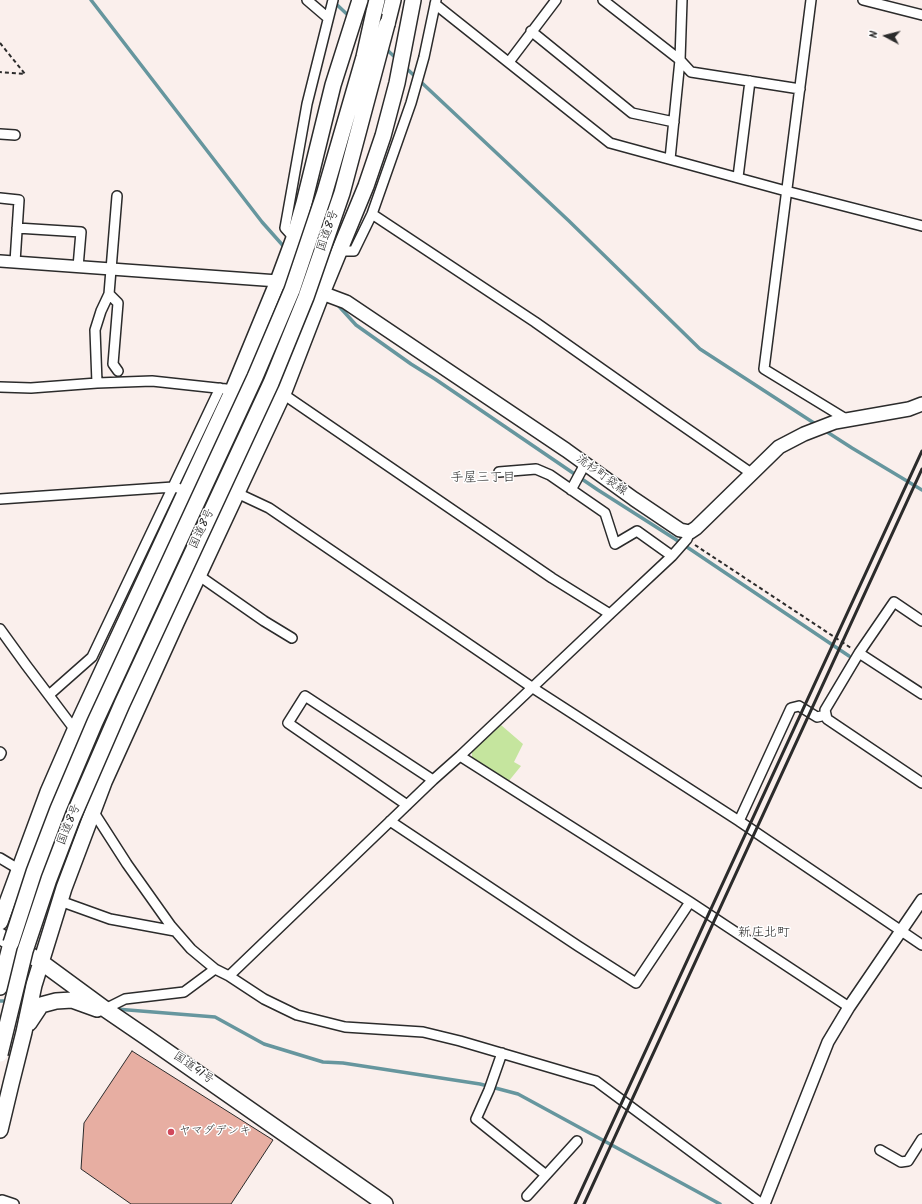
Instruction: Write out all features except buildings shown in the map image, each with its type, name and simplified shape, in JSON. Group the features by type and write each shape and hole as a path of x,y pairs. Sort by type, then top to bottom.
{"highway":[{"path":"0,922 48,792 179,488 278,281 294,238 304,204 333,85 360,0"},
{"name":"国道8号","path":"0,987 11,943 34,872 58,809 95,722 255,377 292,290 324,195 364,57 377,0"},
{"name":"国道8号","path":"0,1054 25,951 49,878 72,819 122,704 271,383 306,297 342,193 393,0"},
{"path":"0,1130 34,985 60,900 104,782 198,575 283,394 322,293 366,186 383,136 397,83 413,0"},
{"name":"国道41号","path":"0,936 41,962 109,1012 385,1204"},
{"path":"24,1032 32,1017 41,1005 56,1001 72,1000 109,1012"}],"main road":[{"name":"流杉町袋線","path":"278,281 322,293 346,302 584,467 688,536"},
{"path":"688,536 778,447 804,434 840,420 909,409 922,404"}],"street":[{"path":"307,0 328,18"},
{"path":"294,238 285,228 307,104 328,18 334,0"},
{"path":"509,62 556,0"},
{"path":"603,0 680,60 691,72 800,89"},
{"path":"670,159 680,60 682,0"},
{"path":"811,0 764,369 840,420"},
{"path":"863,0 922,15"},
{"path":"340,251 354,251 372,214 411,103 435,2 610,143 922,226"},
{"path":"532,31 632,113 674,122"},
{"path":"738,177 750,81"},
{"path":"0,134 15,135"},
{"path":"97,382 95,330 101,311 109,294 117,196"},
{"path":"0,198 19,200 15,262"},
{"path":"372,214 535,322 751,473"},
{"path":"17,228 81,232 78,267"},
{"path":"0,261 278,281"},
{"path":"109,294 118,303 113,364 118,372"},
{"path":"0,387 31,388 97,382 152,380 227,389"},
{"path":"283,394 552,578 610,614"},
{"path":"573,486 584,467"},
{"path":"499,472 536,469 573,486 604,513 616,544 637,531 672,556"},
{"path":"0,499 179,488"},
{"path":"49,696 92,657 179,488"},
{"path":"237,493 269,508 533,688 739,821 922,945"},
{"path":"229,976 433,780 533,688 672,556 688,536"},
{"path":"198,575 264,621 292,638"},
{"path":"922,621 894,602 859,653 825,710 827,719 922,782"},
{"path":"0,629 75,730"},
{"path":"859,653 922,694"},
{"path":"407,805 288,724 305,696 433,780"},
{"path":"739,821 791,708 799,706 817,717 826,715"},
{"path":"460,756 690,902 849,1007"},
{"path":"93,811 127,864 175,931 191,949 215,969 229,976 264,999 297,1015 345,1027 423,1032 460,1041 596,1081 763,1204 828,1042 849,1007 922,900"},
{"path":"390,821 636,983 690,902"},
{"path":"0,858 20,870"},
{"path":"60,900 110,919 175,931"},
{"path":"109,1012 125,998 184,992 215,969"},
{"path":"502,1053 476,1119 546,1175"},
{"path":"880,1150 901,1162 908,1161 922,1139"},
{"path":"527,1196 577,1141"},
{"path":"2,1200 14,1204"}],"path":[{"path":"0,44 25,74 0,72"},
{"path":"688,536 859,653"}],"green space":[{"path":"501,725 523,744 514,762 521,766 508,782 472,761 472,752"}],"waterway":[{"path":"91,0 262,222 286,249"},
{"path":"334,2 350,17"},
{"path":"385,48 398,60"},
{"path":"405,67 569,221 700,349 817,425"},
{"path":"336,303 356,325 411,364 849,656"},
{"path":"824,430 922,490"},
{"path":"0,1001 10,1001"},
{"path":"116,1009 215,1017 264,1044 323,1062 343,1063 480,1084 518,1094 720,1204"}],"railway":[{"path":"575,1204 922,451"},
{"path":"584,1204 922,469"}],"place":[{"name":"ヤマダデンキ","path":"171,1132"}],"district":[{"name":"手屋三丁目","path":"483,479"},
{"name":"新庄北町","path":"764,934"}]}
